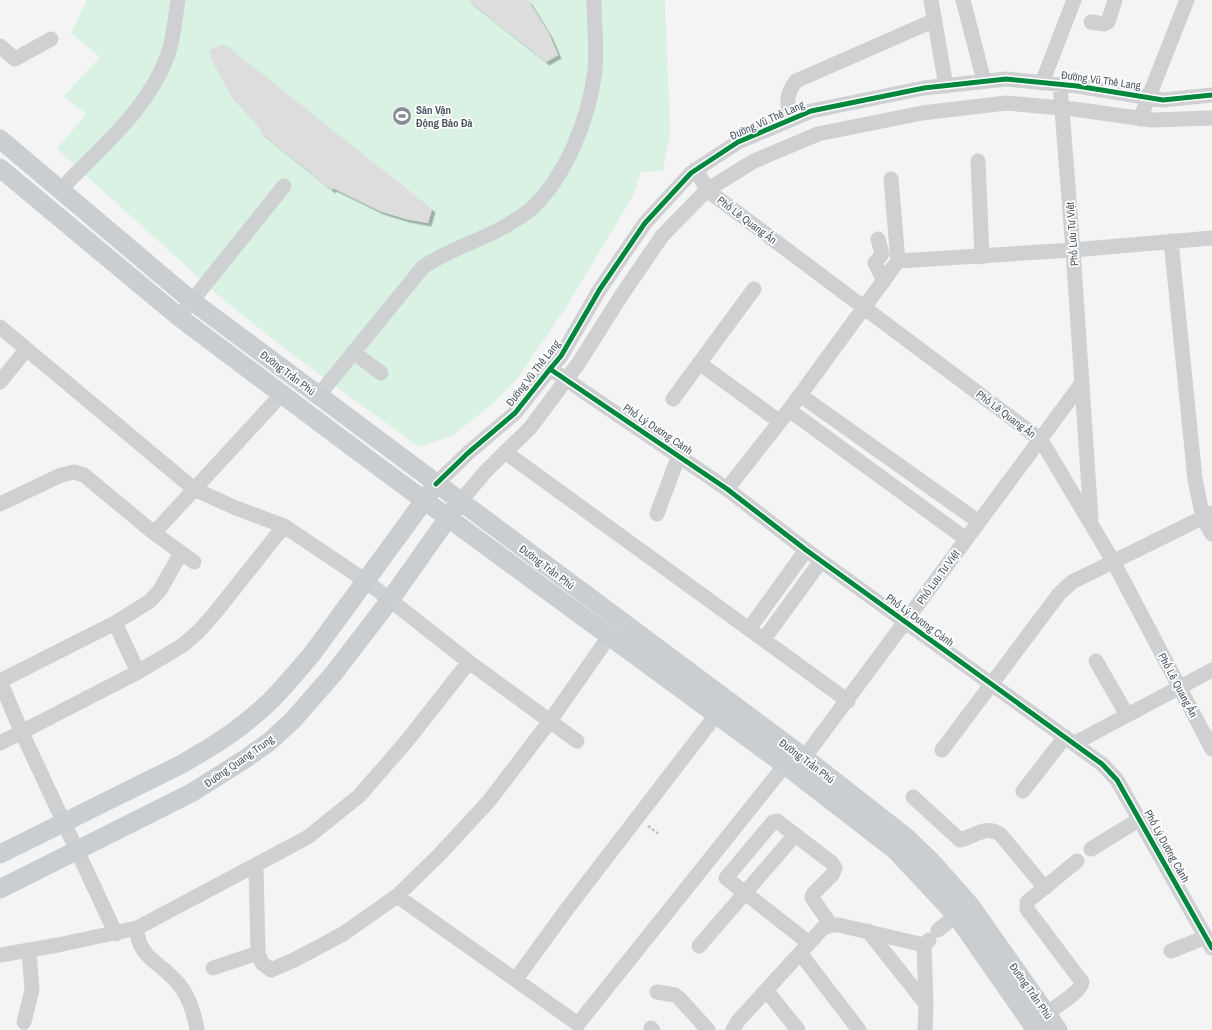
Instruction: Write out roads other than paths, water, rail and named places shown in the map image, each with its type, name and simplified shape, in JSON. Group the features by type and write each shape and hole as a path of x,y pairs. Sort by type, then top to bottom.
{"main road":[{"name":"Đường Trần Phú","path":"0,139 192,301 460,502 794,765 895,850 963,910 1058,1030"},
{"name":"Đường Trần Phú","path":"0,168 180,317 282,394 448,518 610,635 716,715 794,765"},
{"path":"0,854 65,823 207,750 252,718 292,678 312,654 436,484"},
{"name":"Đường Quang Trung","path":"0,889 193,792 269,742 312,699 390,600 460,502"},
{"name":"Đường Trần Phú","path":"963,910 1036,1030"}],"street":[{"path":"60,190 142,104 156,83 169,53 178,0"},
{"path":"318,396 423,267 437,258 501,228 530,210 552,183 573,149 588,110 595,68 594,0"},
{"path":"931,0 936,20 946,86"},
{"path":"963,0 984,81"},
{"path":"1042,82 1074,0"},
{"path":"1091,22 1104,24 1108,22 1115,0"},
{"path":"1140,118 1187,0"},
{"path":"791,120 787,103 788,91 796,81 936,20"},
{"path":"0,46 15,59 52,39"},
{"name":"Đường Vũ Thê Lang","path":"436,484 468,453 515,413 561,356 600,288 645,223 691,173 738,142 811,111 924,88 984,81 1006,79 1042,82 1163,100 1212,95"},
{"name":"Phố Lưu Tư Việt","path":"1060,85 1073,250 1091,524"},
{"path":"460,502 485,472 530,428 566,380 662,236 707,190 754,162 818,134 922,113 1006,103 1062,108 1152,120 1212,118"},
{"path":"978,162 982,257"},
{"name":"Phố Lê Quang Ấn","path":"696,169 707,190 1041,440 1113,561 1212,749"},
{"path":"727,489 784,416 898,261 891,179"},
{"path":"180,317 284,186"},
{"path":"898,261 982,257 1212,238"},
{"path":"878,239 882,254 875,263 884,281"},
{"path":"1171,241 1195,479 1212,534"},
{"path":"673,399 754,289"},
{"path":"0,327 194,489 236,508 284,526 366,582 469,662 577,741"},
{"path":"0,382 26,350"},
{"path":"353,352 381,373"},
{"path":"699,363 784,416 966,539"},
{"name":"Phố Lý Dương Cảnh","path":"550,369 679,455 727,489 806,550 1102,764 1117,780 1209,942"},
{"name":"Phố Lưu Tư Việt","path":"578,1028 848,700 1082,383"},
{"path":"154,533 282,394"},
{"path":"800,394 978,522"},
{"path":"505,452 848,700"},
{"path":"657,514 679,455"},
{"path":"0,504 61,475 74,472 84,475 154,533 194,562"},
{"path":"942,750 1059,594 1072,582 1207,515"},
{"path":"0,743 138,672 183,644 199,631 215,614 284,526"},
{"path":"750,629 806,550"},
{"path":"116,934 22,733 0,681 115,623 150,602 160,590 181,553"},
{"path":"764,639 821,561"},
{"path":"115,623 138,672"},
{"path":"256,867 258,953 262,963 271,970 343,934 397,896 440,854 489,801 550,722 610,635"},
{"path":"1096,661 1127,715"},
{"path":"0,955 116,934 137,928 256,867 308,837 359,796 406,742 469,662"},
{"path":"1023,792 1070,740 1127,715 1212,670"},
{"path":"516,979 567,909 716,715"},
{"path":"913,797 960,840 985,830 992,830 1000,834 1045,888"},
{"path":"1091,849 1140,819"},
{"path":"831,925 812,898 813,894 832,875 835,868 832,863 777,821 773,822 727,874 726,878 804,948 859,1030"},
{"path":"700,946 795,835"},
{"path":"1046,1014 1077,991 1082,986 1082,982 1027,909 1028,902 1078,861"},
{"path":"397,896 516,979 578,1028"},
{"path":"925,1030 930,939 963,910"},
{"path":"733,1030 738,1021 823,928 831,925 930,939"},
{"path":"137,928 137,940 143,951 174,978 190,1001 197,1030"},
{"path":"868,931 926,1004"},
{"path":"1171,951 1209,942"},
{"path":"24,1022 32,990 29,950"},
{"path":"214,968 258,953"},
{"path":"766,990 798,1030"},
{"path":"657,992 675,995 708,1030"}],"place":[{"name":"Sân Vận Động Bảo Đà","path":"402,116"}]}
